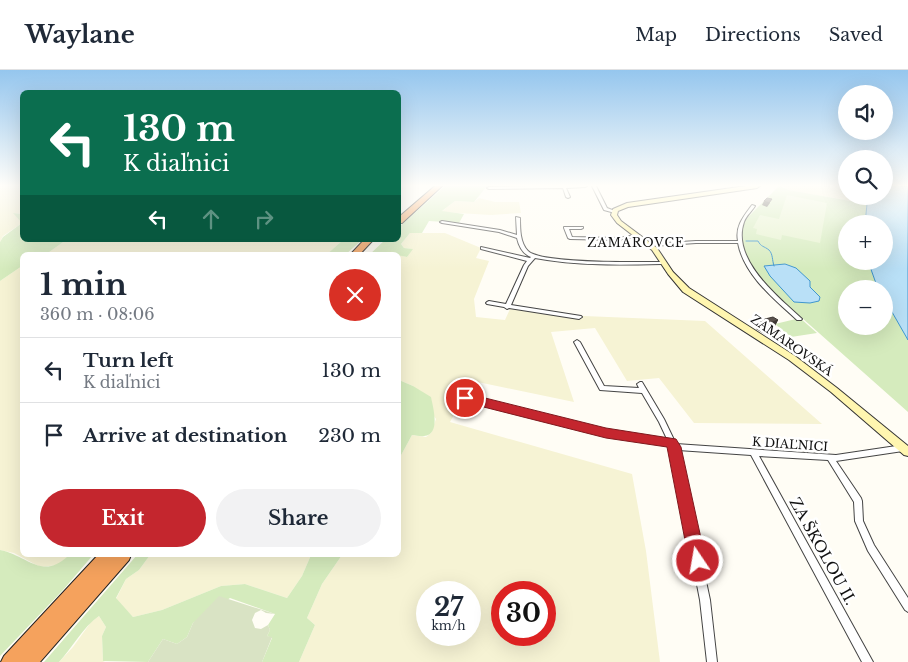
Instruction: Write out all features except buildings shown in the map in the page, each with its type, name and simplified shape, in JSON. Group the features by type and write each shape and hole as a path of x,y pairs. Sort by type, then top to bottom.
{"highway":[{"path":"357,252 368,242"},
{"path":"365,252 375,242"},
{"path":"10,662 107,557"},
{"path":"28,662 122,557"}],"main road":[{"name":"ZAMAROVSKÁ","path":"614,214 619,222 651,245 657,252 661,262"},
{"name":"ZAMAROVSKÁ","path":"637,236 642,244 686,290 792,358 834,390 905,450"}],"street":[{"path":"748,214 741,223 739,235 748,265 769,291 799,319"},
{"path":"518,218 519,238 526,252 532,258"},
{"path":"442,222 500,231 519,238"},
{"path":"581,228 566,228 570,238 617,239 637,236"},
{"path":"651,245 740,242"},
{"path":"483,248 532,258 573,261 661,262"},
{"path":"507,307 532,258"},
{"path":"489,303 578,317"},
{"path":"577,342 602,388 642,387 673,445 705,600 712,662"},
{"name":"K DIAĽNICI","path":"465,398 606,433 673,445 754,454 830,458 905,450"},
{"name":"ZA ŠKOLOU II.","path":"754,454 868,662"},
{"path":"830,458 858,501 859,522 871,548 908,607"}],"shaded area":[{"path":"0,214 15,214 20,220 20,224 3,236 0,242"},
{"path":"468,214 512,214 491,215"},
{"path":"410,233 445,233 481,248 476,258 489,261 474,299 476,317 505,320 510,309 584,316 705,321 822,424 694,423 659,378 627,381 595,328 551,332 574,402 473,381 450,422 632,474 646,551 660,662 299,662 315,625 307,618 322,584 341,557 401,557 401,455 412,435 426,437 431,433 436,419 413,386 401,381 401,256 407,257 412,249 404,248 401,244"},
{"path":"63,242 341,242 329,252 49,252"},
{"path":"20,267 20,556 0,550 0,281"},
{"path":"21,557 67,557 59,565 40,567"},
{"path":"149,557 310,557 302,576 287,598 245,584 221,586 162,610 133,617 116,599 126,579 139,570"},
{"path":"99,616 106,627 102,636 103,661 105,662 59,662 73,647 91,622"}],"green space":[{"path":"14,214 20,214 20,221"},
{"path":"414,214 464,214 459,223 429,221 422,233 410,233 401,244 404,248 413,249 407,257 401,256 401,252 372,252 383,242 401,242 401,225"},
{"path":"751,214 866,214 838,215 838,270 871,270 875,280 838,280 838,335 893,335 893,314 908,340 908,412 761,280 749,262 739,237 743,222"},
{"path":"781,214 825,214 820,243 782,235 781,240 756,234 757,229 753,228 760,215 779,219"},
{"path":"20,224 20,242 63,242 49,252 20,252 20,267 0,281 0,242 3,237"},
{"path":"341,242 360,242 348,252 329,252"},
{"path":"800,318 817,333 791,337 775,324"},
{"path":"401,381 431,397 435,420 433,431 423,436 412,435 401,455"},
{"path":"0,550 43,566 51,566 66,557 91,557 63,590 0,656"},
{"path":"135,557 149,557 139,570 126,579 116,598 133,617 162,610 221,586 245,584 287,598 302,576 310,557 341,557 322,584 307,618 315,625 299,662 262,662 272,638 267,636 270,630 268,625 275,614 230,598 193,623 187,637 177,644 163,639 148,662 103,661 102,636 106,627 99,616 83,632 59,662 44,662"},
{"path":"219,596 275,614 266,613 261,610 255,613 252,620 255,628 261,629 268,625 270,630 267,636 272,637 262,662 148,662 163,639 177,644 187,637 193,623"}],"water":[{"path":"866,214 908,214 908,340 893,314 893,280 875,280 871,270 893,270 893,215"},
{"path":"785,264 796,268 810,281 810,287 820,297 819,301 810,303 794,302 770,276 764,266"}],"waterway":[{"path":"746,241 758,241 769,250 774,266"}],"district":[{"name":"ZAMAROVCE","path":"636,242"}],"route":[{"path":"465,398 606,433 671,443 674,447 698,561"}]}
